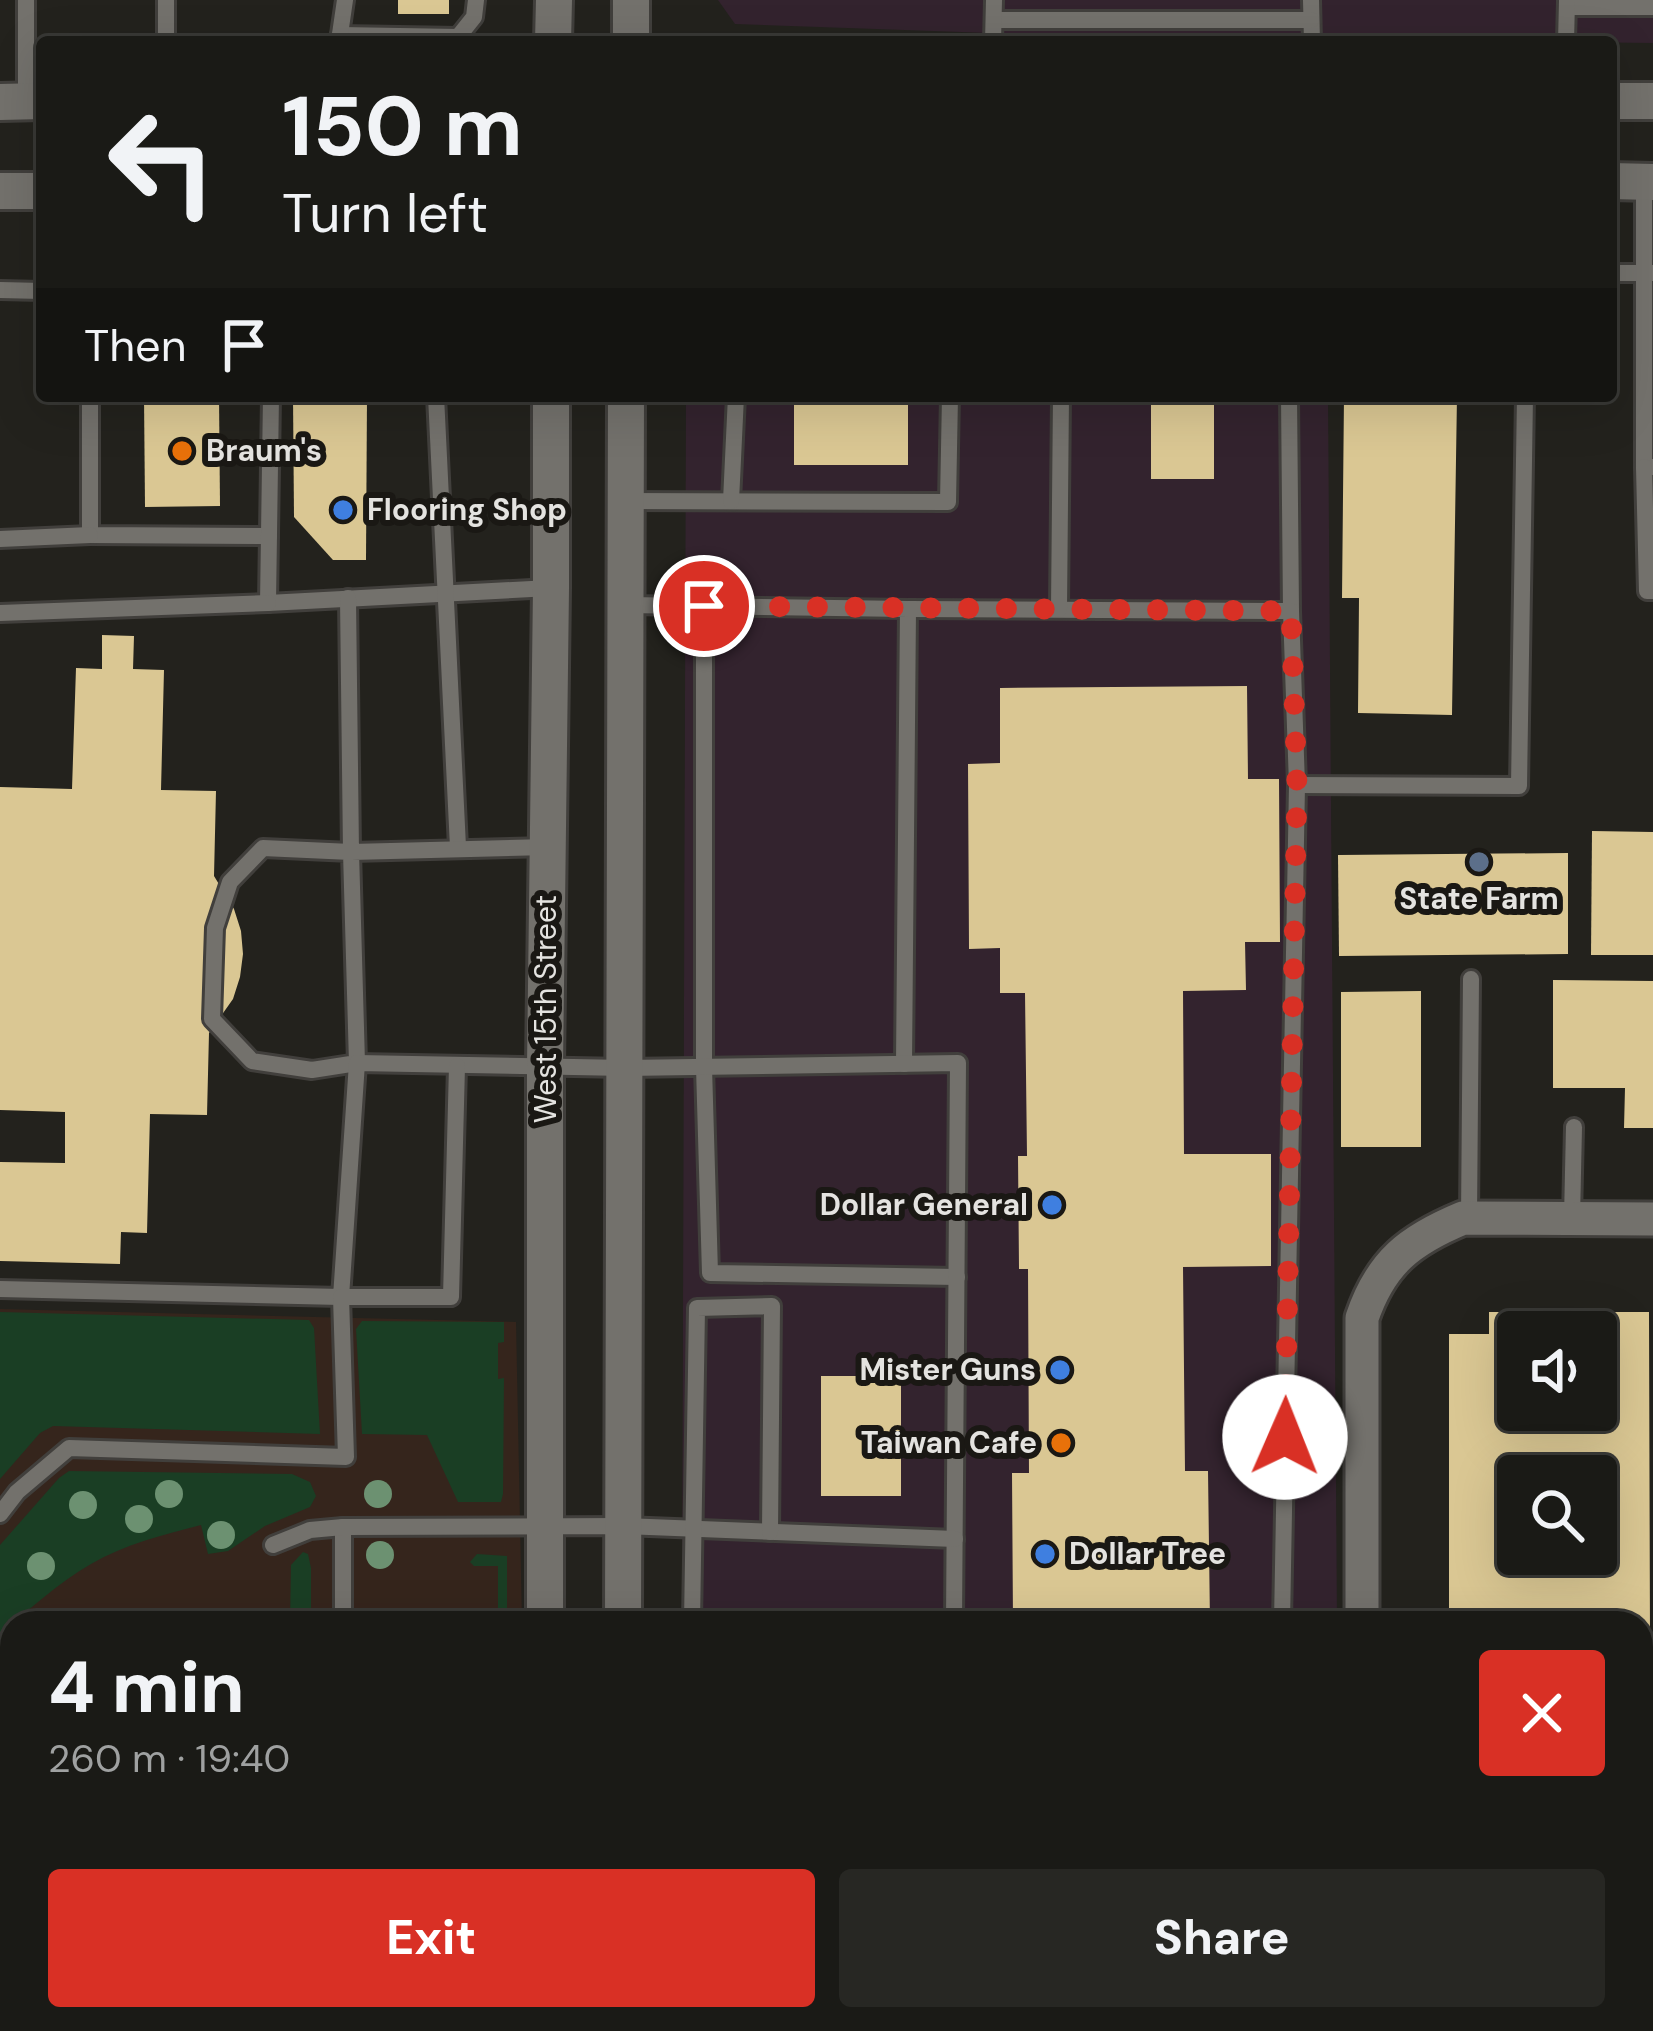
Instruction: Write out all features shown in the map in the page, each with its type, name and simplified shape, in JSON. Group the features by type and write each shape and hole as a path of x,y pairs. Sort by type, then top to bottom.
{"main road":[{"path":"553,36 554,0"},
{"path":"631,0 631,36"},
{"path":"1617,100 1653,101"},
{"path":"0,191 36,191"},
{"name":"West 15th Street","path":"545,1611 550,402"},
{"path":"622,1611 626,402"}],"street":[{"path":"1362,1611 1362,1318 1388,1265 1435,1229 1463,1218 1653,1219"}],"lane":[{"path":"23,101 26,0"},
{"path":"166,0 166,36"},
{"path":"340,36 345,0"},
{"path":"459,36 474,17 476,0"},
{"path":"993,36 994,0"},
{"path":"1311,0 1312,36"},
{"path":"1566,36 1567,4 1653,7"},
{"path":"994,20 1311,20"},
{"path":"1636,182 1648,273 1647,591 1653,591"},
{"path":"1617,273 1648,273"},
{"path":"0,290 36,291"},
{"path":"90,402 90,536"},
{"path":"268,603 271,402"},
{"path":"436,402 458,847"},
{"path":"731,501 736,402"},
{"path":"626,500 948,502 950,402"},
{"path":"1059,609 1061,402"},
{"path":"1282,1611 1297,785 1289,402"},
{"path":"1297,785 1519,786 1525,402"},
{"path":"0,539 269,536"},
{"path":"0,613 551,588"},
{"path":"0,1514 17,1492 69,1448 346,1457 341,1297 357,1063 348,598"},
{"path":"626,605 1291,611"},
{"path":"704,606 704,1067 710,1273 957,1277"},
{"path":"904,1064 908,609"},
{"path":"547,847 351,852 263,848 230,882 215,928 212,1019 252,1061 312,1070 357,1063 625,1068 958,1063 954,1611"},
{"path":"1469,1218 1471,979"},
{"path":"0,1289 451,1297 457,1066"},
{"path":"1572,1218 1574,1126"},
{"path":"692,1611 697,1308 772,1306 770,1532"},
{"path":"273,1545 310,1530 343,1527 624,1526 955,1539"},
{"path":"343,1527 343,1611"}],"shaded area":[{"path":"718,0 1653,0 1653,43 1617,43 1617,36 1074,36 735,24"},
{"path":"686,402 1328,402 1337,1611 682,1611"},
{"path":"0,1309 516,1322 522,1611 0,1611"}],"green space":[{"path":"0,1312 309,1320 314,1328 320,1434 53,1426 40,1433 0,1479"},
{"path":"362,1321 504,1322 504,1342 498,1343 498,1379 504,1378 501,1502 458,1502 427,1435 362,1434 356,1329"},
{"path":"69,1471 292,1474 310,1482 316,1496 310,1507 265,1526 228,1551 208,1554 201,1525 117,1551 67,1580 28,1611 0,1611 0,1545"},
{"path":"303,1552 308,1554 311,1611 290,1611 291,1565"},
{"path":"477,1554 507,1556 507,1611 498,1611 498,1566 470,1562"}],"building":[{"path":"398,0 449,0 449,14 398,14"},
{"name":"Braum's","path":"144,402 219,402 220,506 145,507"},
{"path":"293,402 367,402 366,560 333,560 294,517"},
{"path":"794,402 908,402 908,465 794,465"},
{"path":"1151,402 1214,402 1214,479 1151,479"},
{"path":"1344,402 1457,402 1452,715 1358,713 1359,598 1342,598"},
{"path":"102,635 134,636 133,669 164,670 161,790 216,791 214,876 241,931 240,977 233,999 209,1033 207,1115 150,1114 147,1233 121,1232 120,1264 0,1261 0,1162 65,1163 65,1112 0,1110 0,787 72,789 76,668 102,669"},
{"path":"1247,686 1248,779 1279,779 1280,942 1245,942 1246,990 1183,991 1184,1154 1271,1154 1271,1266 1183,1267 1185,1471 1208,1471 1210,1611 1013,1611 1012,1473 1029,1473 1028,1269 1019,1269 1018,1156 1027,1156 1025,993 1000,993 1000,948 969,949 968,764 1000,763 1000,688"},
{"path":"1592,831 1653,832 1653,955 1591,955"},
{"path":"1568,853 1568,954 1339,956 1338,855"},
{"path":"1553,980 1653,981 1653,1128 1624,1128 1625,1088 1553,1088"},
{"path":"1421,991 1421,1147 1341,1147 1341,992"},
{"path":"1489,1312 1497,1312 1497,1431 1617,1431 1617,1312 1649,1312 1650,1611 1449,1611 1449,1334 1489,1334"},
{"path":"821,1376 901,1376 901,1496 821,1496"}],"place":[{"name":"Braum's","path":"182,451"},
{"name":"Flooring Shop","path":"343,510"},
{"name":"State Farm","path":"1479,862"},
{"name":"Dollar General","path":"1052,1205"},
{"name":"Mister Guns","path":"1060,1370"},
{"name":"Taiwan Cafe","path":"1061,1443"},
{"name":"Dollar Tree","path":"1045,1554"}],"route":[{"path":"704,606 1291,611 1297,785 1285,1437"}]}
